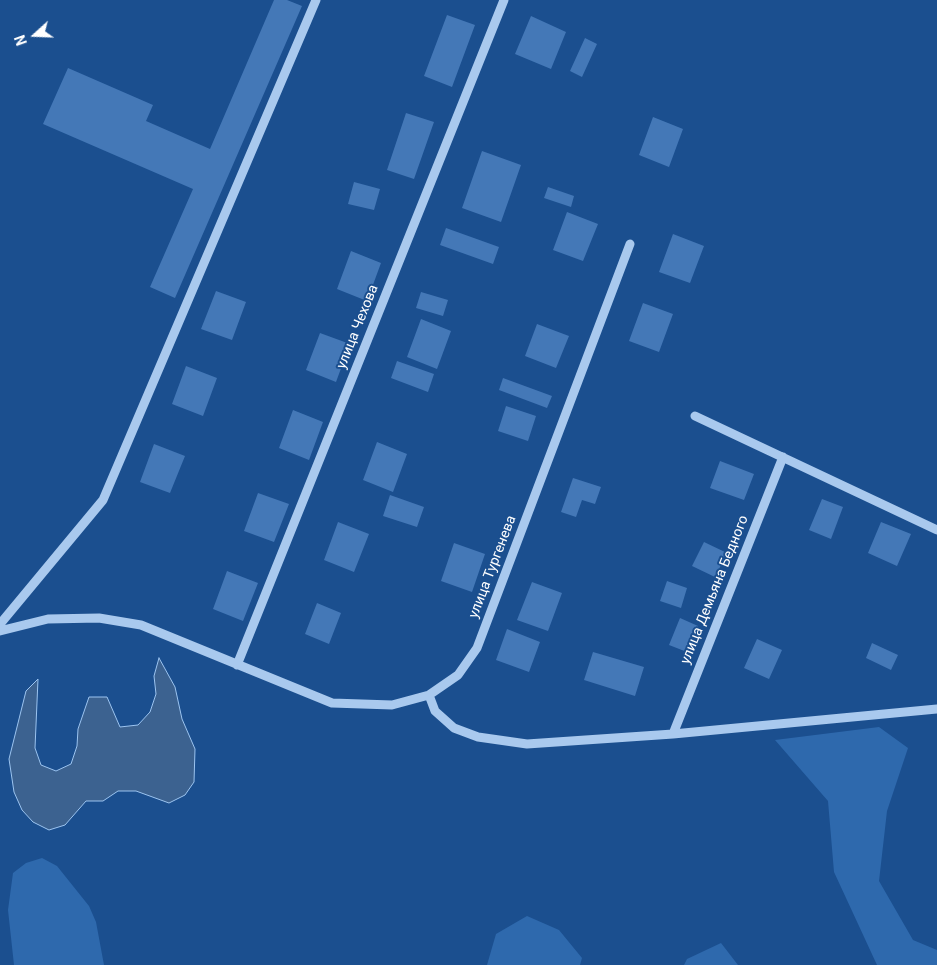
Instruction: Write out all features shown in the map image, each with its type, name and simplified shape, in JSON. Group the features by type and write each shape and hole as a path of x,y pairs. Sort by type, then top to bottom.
{"street":[{"path":"0,624 104,500 316,0"},
{"name":"улица Чехова","path":"238,665 504,0"},
{"name":"улица Тургенева","path":"0,631 48,619 98,618 141,625 332,703 392,705 430,695 458,676 477,648 630,244"},
{"path":"694,416 937,530"},
{"name":"улица Демьяна Бедного","path":"673,734 783,458"},
{"path":"430,695 435,710 454,728 478,737 527,744 673,734 937,709"}],"shaded area":[{"path":"159,658 175,687 182,719 195,749 194,782 185,795 169,803 136,791 118,791 103,801 86,801 65,825 49,830 33,822 22,810 14,792 9,759 26,691 38,679 35,748 41,765 56,771 71,764 77,746 78,729 89,697 107,697 120,727 138,725 150,712 156,694 154,676"},
{"path":"879,727 908,748 887,811 879,881 913,940 937,950 937,965 877,965 834,872 828,801 775,740"},
{"path":"42,858 57,866 89,906 96,922 104,965 14,965 8,910 13,873 26,863"},
{"path":"527,916 559,930 582,958 580,965 487,965 496,934"},
{"path":"721,943 738,965 684,965 687,959"}],"building":[{"path":"274,0 287,0 302,6 175,298 150,287 193,189 43,124 68,68 153,105 146,121 210,149"},
{"path":"447,15 475,25 452,87 424,76"},
{"path":"531,16 566,32 551,69 515,54"},
{"path":"585,38 597,44 582,77 570,71"},
{"path":"406,113 434,122 414,179 387,170"},
{"path":"653,117 683,129 669,167 639,155"},
{"path":"482,151 521,165 501,222 462,208"},
{"path":"354,182 380,189 374,210 348,204"},
{"path":"548,187 574,196 571,207 544,198"},
{"path":"567,212 598,224 583,261 553,250"},
{"path":"446,228 499,247 493,264 440,245"},
{"path":"673,234 704,246 690,283 659,272"},
{"path":"351,251 381,263 367,301 337,289"},
{"path":"216,291 246,302 232,340 201,329"},
{"path":"421,292 448,300 443,316 416,308"},
{"path":"643,303 673,314 659,352 629,341"},
{"path":"421,319 451,331 437,369 407,357"},
{"path":"537,324 569,336 556,368 525,356"},
{"path":"320,333 350,344 336,382 306,370"},
{"path":"397,361 434,374 428,392 391,378"},
{"path":"186,366 217,378 203,416 172,404"},
{"path":"503,378 552,396 547,408 499,390"},
{"path":"506,406 536,416 528,441 498,431"},
{"path":"293,410 323,422 309,460 279,448"},
{"path":"377,442 407,454 393,492 363,480"},
{"path":"154,444 185,456 170,493 140,482"},
{"path":"720,461 754,474 744,500 710,488"},
{"path":"573,478 601,487 595,504 582,500 576,517 561,512"},
{"path":"258,493 289,504 274,542 244,531"},
{"path":"390,495 424,507 417,527 383,516"},
{"path":"822,499 843,507 831,539 809,530"},
{"path":"338,522 369,534 354,572 324,560"},
{"path":"881,522 911,534 897,566 868,553"},
{"path":"704,542 727,553 715,577 692,566"},
{"path":"454,543 485,554 472,592 441,581"},
{"path":"227,571 258,583 243,621 213,609"},
{"path":"667,581 687,588 681,608 660,601"},
{"path":"532,582 562,593 548,631 517,620"},
{"path":"317,603 341,613 329,644 305,634"},
{"path":"680,618 698,626 687,652 669,645"},
{"path":"507,629 540,642 529,672 496,660"},
{"path":"757,639 782,650 769,679 744,668"},
{"path":"872,643 898,655 891,670 866,658"},
{"path":"593,652 644,667 635,696 584,680"}]}
